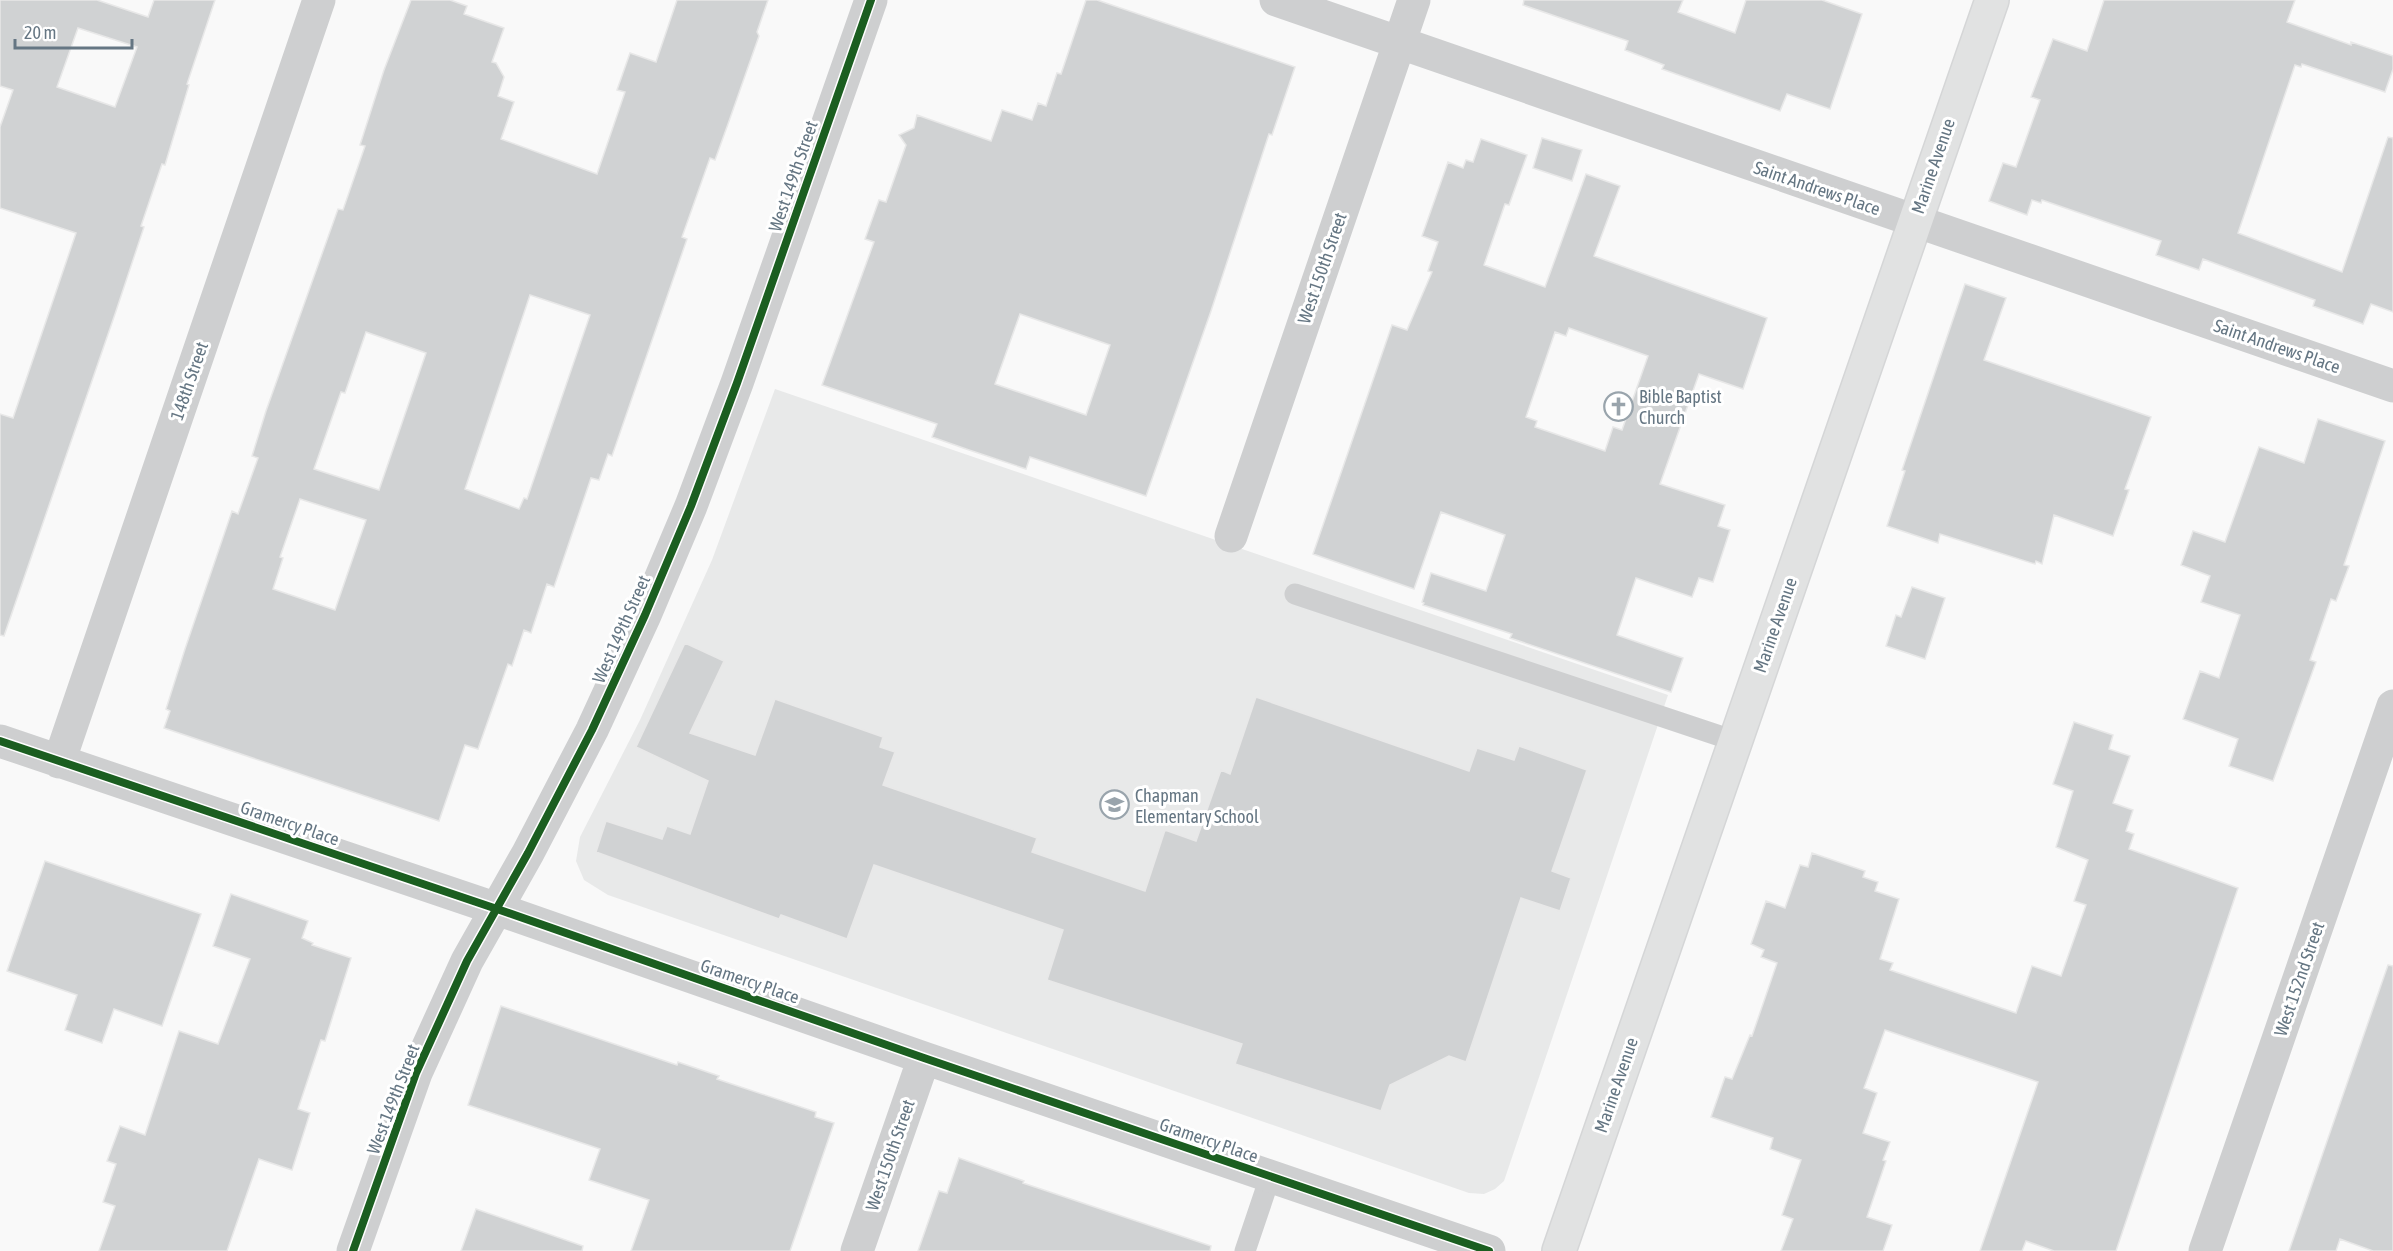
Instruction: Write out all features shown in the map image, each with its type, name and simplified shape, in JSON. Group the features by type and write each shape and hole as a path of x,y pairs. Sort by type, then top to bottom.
{"main road":[{"name":"Marine Avenue","path":"1559,1251 1992,0"}],"street":[{"name":"148th Street","path":"59,762 319,0"},
{"name":"West 149th Street","path":"353,1251 416,1073 467,961 592,730 645,615 691,506 741,372 871,0"},
{"name":"Saint Andrews Place","path":"1275,0 2393,386"},
{"name":"West 150th Street","path":"1231,536 1414,0"},
{"name":"West 152nd Street","path":"2205,1251 2393,706"},
{"name":"Gramercy Place","path":"0,741 497,909 924,1059 1489,1251"},
{"name":"West 150th Street","path":"856,1251 924,1059"}],"lane":[{"path":"1295,594 1735,741"},
{"path":"1245,1251 1270,1176"}],"shaded area":[{"name":"Chapman Elementary School","path":"775,389 1668,695 1504,1181 1495,1189 1484,1194 1469,1193 608,895 584,880 576,861 580,837 640,720 712,560"}],"building":[{"path":"0,0 97,0 148,17 154,0 215,0 187,84 189,85 165,165 162,164 115,314 4,636 0,635 0,414 13,418 76,233 0,208 0,127 13,90 0,86","holes":["78,28 137,47 115,107 57,87"]},
{"path":"411,0 450,0 467,6 464,14 504,28 492,62 496,63 504,77 498,96 514,102 501,139 597,174 625,92 617,90 630,53 656,62 677,0 768,0 757,32 759,36 715,160 710,158 682,237 687,239 612,456 608,454 599,480 591,478 554,587 547,584 531,633 524,630 512,666 508,664 478,749 465,745 439,821 164,728 170,711 166,709 232,511 238,514 258,458 252,456 266,411 338,209 343,210 365,146 360,145 384,70","holes":["530,295 590,315 527,499 524,498 519,509 465,489","366,332 426,353 379,490 314,469 341,392 345,393","300,499 366,520 335,610 273,589 283,558 280,557"]},
{"path":"1086,0 1097,0 1295,67 1272,135 1269,134 1211,311 1146,496 1030,457 1026,469 969,450 932,437 937,424 822,385 874,242 865,239 879,200 886,202 906,145 899,135 914,128 917,115 991,141 1002,110 1032,120 1038,103 1046,106 1057,73 1061,74","holes":["1020,314 1110,345 1086,415 995,384"]},
{"path":"1524,0 1683,0 1678,12 1735,33 1746,0 1822,0 1862,14 1830,109 1787,94 1780,111 1662,69 1664,65 1625,50 1628,41 1523,5"},
{"path":"2104,0 2295,0 2287,22 2351,45 2351,42 2393,56 2393,69 2385,92 2302,64 2301,67 2295,65 2238,233 2342,272 2388,137 2393,138 2393,312 2371,304 2363,324 2313,306 2315,300 2203,259 2199,270 2156,255 2161,241 2042,200 2041,203 2032,200 2027,215 1989,201 2003,163 2016,167 2040,100 2031,97 2053,39 2087,51"},
{"path":"1542,138 1582,150 1572,181 1533,168"},
{"path":"1481,139 1527,155 1509,205 1505,204 1484,265 1545,287 1586,174 1620,186 1594,256 1767,318 1743,389 1699,374 1660,484 1725,505 1718,526 1730,530 1713,582 1699,578 1692,597 1636,578 1617,635 1683,658 1671,692 1510,638 1512,634 1423,605 1431,573 1486,591 1505,535 1441,512 1414,589 1313,554 1392,325 1407,330 1432,272 1428,271 1438,242 1422,236 1448,162 1463,168 1466,160 1473,162","holes":["1569,328 1648,356 1622,430 1613,427 1605,451 1535,427 1537,421 1526,417 1555,332 1566,336"]},
{"path":"1965,284 2006,298 1984,360 2151,417 2125,489 2129,490 2113,536 2054,515 2042,564 2036,561 2035,564 1940,534 1938,543 1887,526 1905,471 1902,470"},
{"path":"2318,419 2385,441 2344,565 2349,566 2336,601 2331,599 2310,660 2316,662 2273,781 2229,766 2238,739 2183,719 2200,671 2219,678 2240,615 2201,602 2210,576 2181,565 2193,531 2225,542 2259,447 2304,463"},
{"path":"1912,587 1945,598 1925,659 1886,646 1896,615 1901,617"},
{"path":"685,643 724,661 690,733 755,755 775,699 883,737 880,747 895,752 883,785 1037,838 1032,852 1145,891 1165,830 1196,841 1221,770 1230,774 1256,697 1469,771 1477,748 1514,760 1519,746 1587,770 1552,871 1571,878 1560,911 1521,898 1466,1062 1449,1056 1390,1085 1381,1111 1235,1064 1242,1044 1047,980 1063,930 874,865 847,939 781,915 779,919 596,852 606,821 662,839 667,826 690,834 708,781 636,747"},
{"path":"2074,722 2113,735 2109,749 2130,756 2113,803 2133,810 2126,831 2134,834 2129,849 2238,888 2116,1251 2054,1251 2026,1241 2022,1251 1980,1251 2038,1082 1885,1030 1864,1088 1877,1093 1863,1133 1890,1142 1867,1217 1892,1225 1883,1251 1781,1251 1793,1219 1782,1215 1801,1160 1770,1149 1773,1138 1711,1117 1725,1077 1732,1079 1750,1035 1752,1036 1777,963 1761,957 1764,950 1751,944 1766,901 1785,908 1800,865 1808,867 1812,853 1865,871 1863,877 1878,882 1875,891 1899,899 1880,959 1893,963 1890,970 2016,1013 2032,966 2061,976 2086,905 2074,901 2088,860 2056,847 2073,791 2053,784"},
{"path":"45,861 201,914 162,1026 114,1009 102,1043 65,1030 77,995 7,971"},
{"path":"231,894 308,921 302,938 313,943 312,945 351,958 325,1041 321,1040 298,1109 310,1113 292,1170 259,1159 227,1251 99,1251 115,1206 103,1202 116,1164 107,1161 120,1126 145,1135 179,1031 218,1044 250,959 213,946"},
{"path":"2388,965 2393,966 2393,1251 2373,1251 2340,1239 2336,1251 2289,1251"},
{"path":"501,1006 677,1065 678,1062 719,1076 717,1079 816,1112 815,1117 834,1123 790,1251 631,1251 649,1200 589,1180 600,1149 468,1105"},
{"path":"959,1158 1024,1181 1023,1183 1211,1246 1210,1251 918,1251 939,1191 947,1193"},
{"path":"476,1209 583,1246 582,1251 461,1251"}],"cycle path":[{"path":"353,1251 416,1073 467,961 528,853 592,730 645,615 691,506 737,383 871,0"},
{"path":"0,741 497,909 1489,1251"}],"place":[{"name":"Bible Baptist Church","path":"1618,406"},
{"name":"Chapman Elementary School","path":"1114,805"}]}
